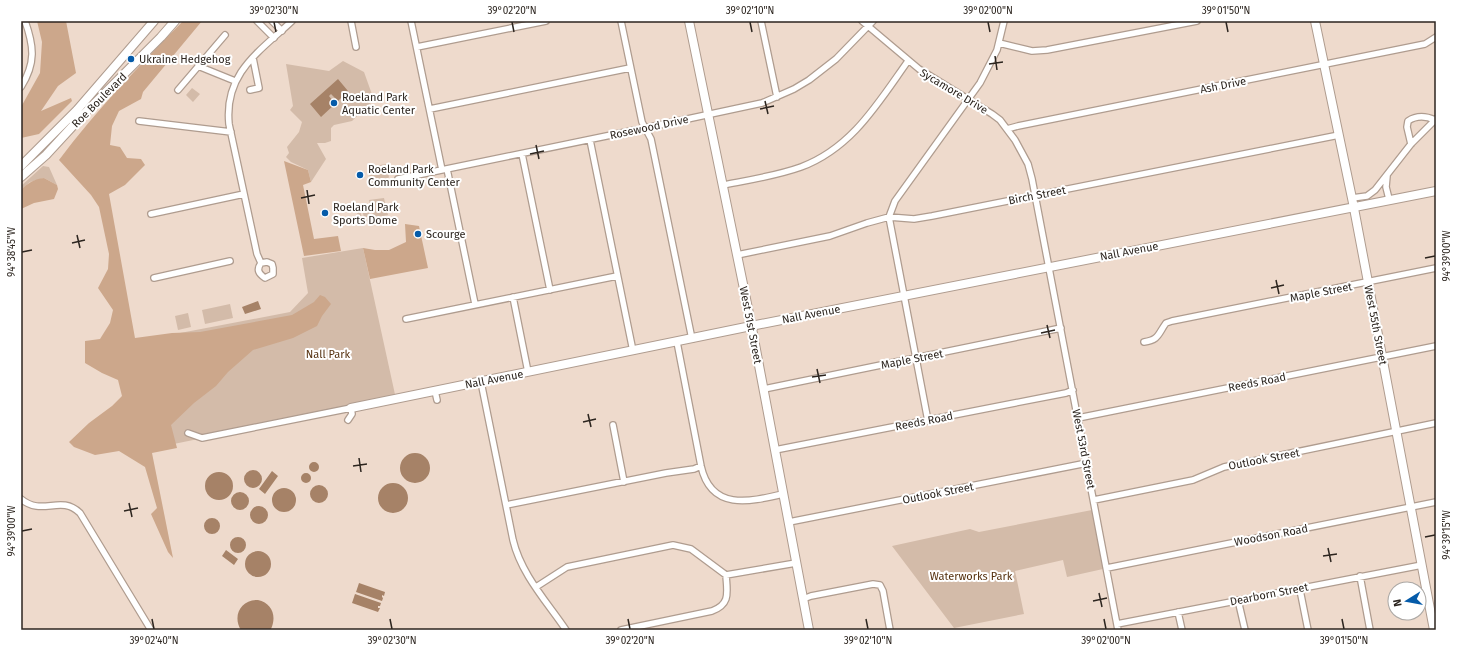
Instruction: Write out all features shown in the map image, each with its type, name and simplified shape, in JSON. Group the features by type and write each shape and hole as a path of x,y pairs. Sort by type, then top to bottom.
{"street":[{"path":"21,87 28,76 33,53 30,35 24,21"},
{"name":"Roe Boulevard","path":"21,166 77,110 154,21"},
{"name":"Roe Boulevard","path":"21,177 46,155 175,21"},
{"path":"257,21 274,38"},
{"path":"272,21 282,31"},
{"path":"260,263 231,132 228,106 231,91 242,70 292,21"},
{"path":"351,21 356,47"},
{"path":"411,21 475,304"},
{"path":"417,47 546,21"},
{"path":"621,21 639,111 651,139 692,339"},
{"name":"West 51st Street","path":"689,21 764,389 809,630"},
{"path":"761,21 777,97"},
{"name":"Sycamore Drive","path":"862,21 908,61 934,79 992,114 1007,129 1023,152 1028,164 1050,267"},
{"name":"Rosewood Drive","path":"398,179 742,108 777,97 808,80 826,67 873,21"},
{"path":"928,421 889,217 895,201 985,76 999,44 1004,21"},
{"path":"999,44 1032,51 1047,50 1197,21"},
{"name":"West 55th Street","path":"1315,21 1353,202 1434,629"},
{"path":"178,90 225,35"},
{"name":"Ash Drive","path":"1007,129 1425,44 1436,37"},
{"path":"250,90 260,88 253,58"},
{"path":"723,185 787,171 813,161 834,149 861,125 908,61"},
{"path":"198,66 235,82"},
{"path":"430,108 630,68"},
{"path":"1353,202 1367,196 1375,190 1412,144 1436,120 1426,116 1412,118 1408,121 1407,127 1412,144"},
{"path":"139,121 231,132"},
{"name":"Birch Street","path":"737,255 830,236 889,217 914,220 1339,135"},
{"path":"590,140 633,350"},
{"path":"522,154 550,290"},
{"path":"1387,176 1386,187 1389,199"},
{"name":"Nall Avenue","path":"188,433 202,438 209,437 751,326 1050,267 1353,202 1389,199 1436,191"},
{"path":"151,214 244,194"},
{"path":"154,278 230,262"},
{"name":"West 53rd Street","path":"1050,267 1118,627"},
{"name":"Maple Street","path":"1144,342 1158,337 1166,323 1172,321 1436,268"},
{"path":"406,319 618,276"},
{"path":"513,297 528,372"},
{"name":"Maple Street","path":"764,389 1061,328"},
{"path":"677,342 701,466 703,475 708,485 716,493 726,499 744,501 783,494"},
{"name":"Reeds Road","path":"1078,418 1436,346"},
{"path":"481,382 517,554 525,570 566,630"},
{"path":"435,390 437,400"},
{"name":"Reeds Road","path":"775,450 928,421 1066,393 1073,390"},
{"path":"348,420 352,414 351,408"},
{"name":"Outlook Street","path":"1094,500 1193,480 1224,467 1436,423"},
{"path":"613,425 624,482"},
{"name":"Outlook Street","path":"789,522 1087,463"},
{"path":"506,505 688,470 701,466"},
{"path":"21,499 38,507 60,504 66,505 72,507 80,513 151,630"},
{"name":"Woodson Road","path":"1107,568 1436,502"},
{"path":"536,587 567,567 673,545 691,548 726,575 796,563"},
{"name":"Dearborn Street","path":"1118,627 1178,612 1422,565"},
{"path":"621,630 720,609 727,598 726,575"},
{"path":"1360,576 1370,630"},
{"path":"803,599 811,596 873,584 880,585 883,591 890,630"},
{"path":"1299,589 1308,630"},
{"path":"1238,600 1245,630"},
{"path":"1178,612 1182,630"}],"green space":[{"name":"Roeland Park Aquatic Center","path":"343,61 364,72 374,100 352,121 334,125 331,128 331,141 317,143 326,159 311,182 308,170 291,162 286,157 289,153 287,147 299,132 302,122 290,110 293,106 286,64 329,71"},
{"path":"192,88 200,94 193,102 186,95"},
{"path":"386,164 389,177 386,182 371,185 368,167"},
{"path":"43,166 49,167 57,185 44,178 30,182 21,190 21,186"},
{"path":"384,198 388,215 373,218 374,222 368,222 363,219 358,215 355,210 358,209 357,207 359,206 362,218 368,218 373,215 369,200"},
{"path":"361,207 370,207 369,215 364,217"},
{"name":"Nall Park","path":"363,248 396,399 154,448 133,342 290,312 308,293 302,258"},
{"path":"230,304 233,318 205,324 202,310"},
{"path":"188,313 191,327 178,330 175,316"},
{"name":"Waterworks Park","path":"1092,510 1103,569 1067,577 1063,560 1015,571 1024,614 954,628 892,546 970,529 979,532"}],"shaded area":[{"path":"37,21 66,21 76,73 58,86 41,111 71,98 72,101 39,134 21,138 21,107 40,73 42,42"},
{"path":"183,21 202,21 143,92 141,99 119,111 112,126 110,145 120,147 127,158 141,159 145,165 125,185 109,194 135,338 172,333 200,332 292,315 314,302 320,295 325,297 331,304 317,326 293,338 253,350 228,372 216,386 194,403 171,425 177,448 152,453 173,558 168,552 151,514 157,508 145,467 119,451 95,455 74,447 69,442 89,423 112,406 122,396 118,380 85,363 85,341 100,339 110,323 113,310 98,288 108,269 109,254 99,207 91,195 59,160 103,106"},
{"path":"338,79 348,91 338,101 331,94 329,96 335,104 321,117 310,104"},
{"path":"284,161 308,170 311,182 303,185 314,239 338,236 341,251 304,256"},
{"path":"44,178 57,185 58,189 54,199 34,203 21,209 21,190 31,182"},
{"path":"405,224 419,226 428,268 370,279 363,248 389,250 406,242"},
{"path":"258,301 261,309 245,314 242,307"},
{"path":"415,453 426,457 430,468 426,479 415,483 404,479 400,468 404,457"},
{"path":"312,462 316,462 319,467 316,472 312,472 309,469 309,465"},
{"path":"253,470 259,473 262,479 259,485 253,488 247,485 244,479 247,473"},
{"path":"272,471 278,476 265,494 259,489"},
{"path":"219,472 229,476 233,486 229,496 219,500 209,496 205,486 209,476"},
{"path":"304,473 308,473 311,478 308,483 304,483 301,480 301,476"},
{"path":"393,483 404,487 408,498 404,509 393,513 382,509 378,498 382,487"},
{"path":"319,485 325,488 328,494 325,500 319,503 313,500 310,494 313,488"},
{"path":"284,488 293,491 296,500 293,509 284,512 275,509 272,500 275,491"},
{"path":"240,492 246,495 249,501 246,507 240,510 234,507 231,501 234,495"},
{"path":"259,506 265,509 268,515 265,521 259,524 253,521 250,515 253,509"},
{"path":"212,518 218,520 220,526 218,532 212,534 206,532 204,526 206,520"},
{"path":"238,537 244,539 246,545 244,551 238,553 232,551 230,545 232,539"},
{"path":"226,550 238,559 234,565 222,556"},
{"path":"258,551 267,555 271,564 267,573 258,577 249,573 245,564 249,555"},
{"path":"359,583 385,592 384,596 382,595 382,601 356,592"},
{"path":"355,594 381,603 380,606 378,606 378,608 380,608 378,612 352,603"},
{"path":"258,600 267,604 272,611 273,624 271,629 241,630 237,619 240,609 247,602"}],"place":[{"name":"Ukraine Hedgehog","path":"131,59"},
{"name":"Roeland Park Aquatic Center","path":"334,103"},
{"name":"Roeland Park Community Center","path":"360,175"},
{"name":"Roeland Park Sports Dome","path":"325,213"},
{"name":"Scourge","path":"418,234"}]}
